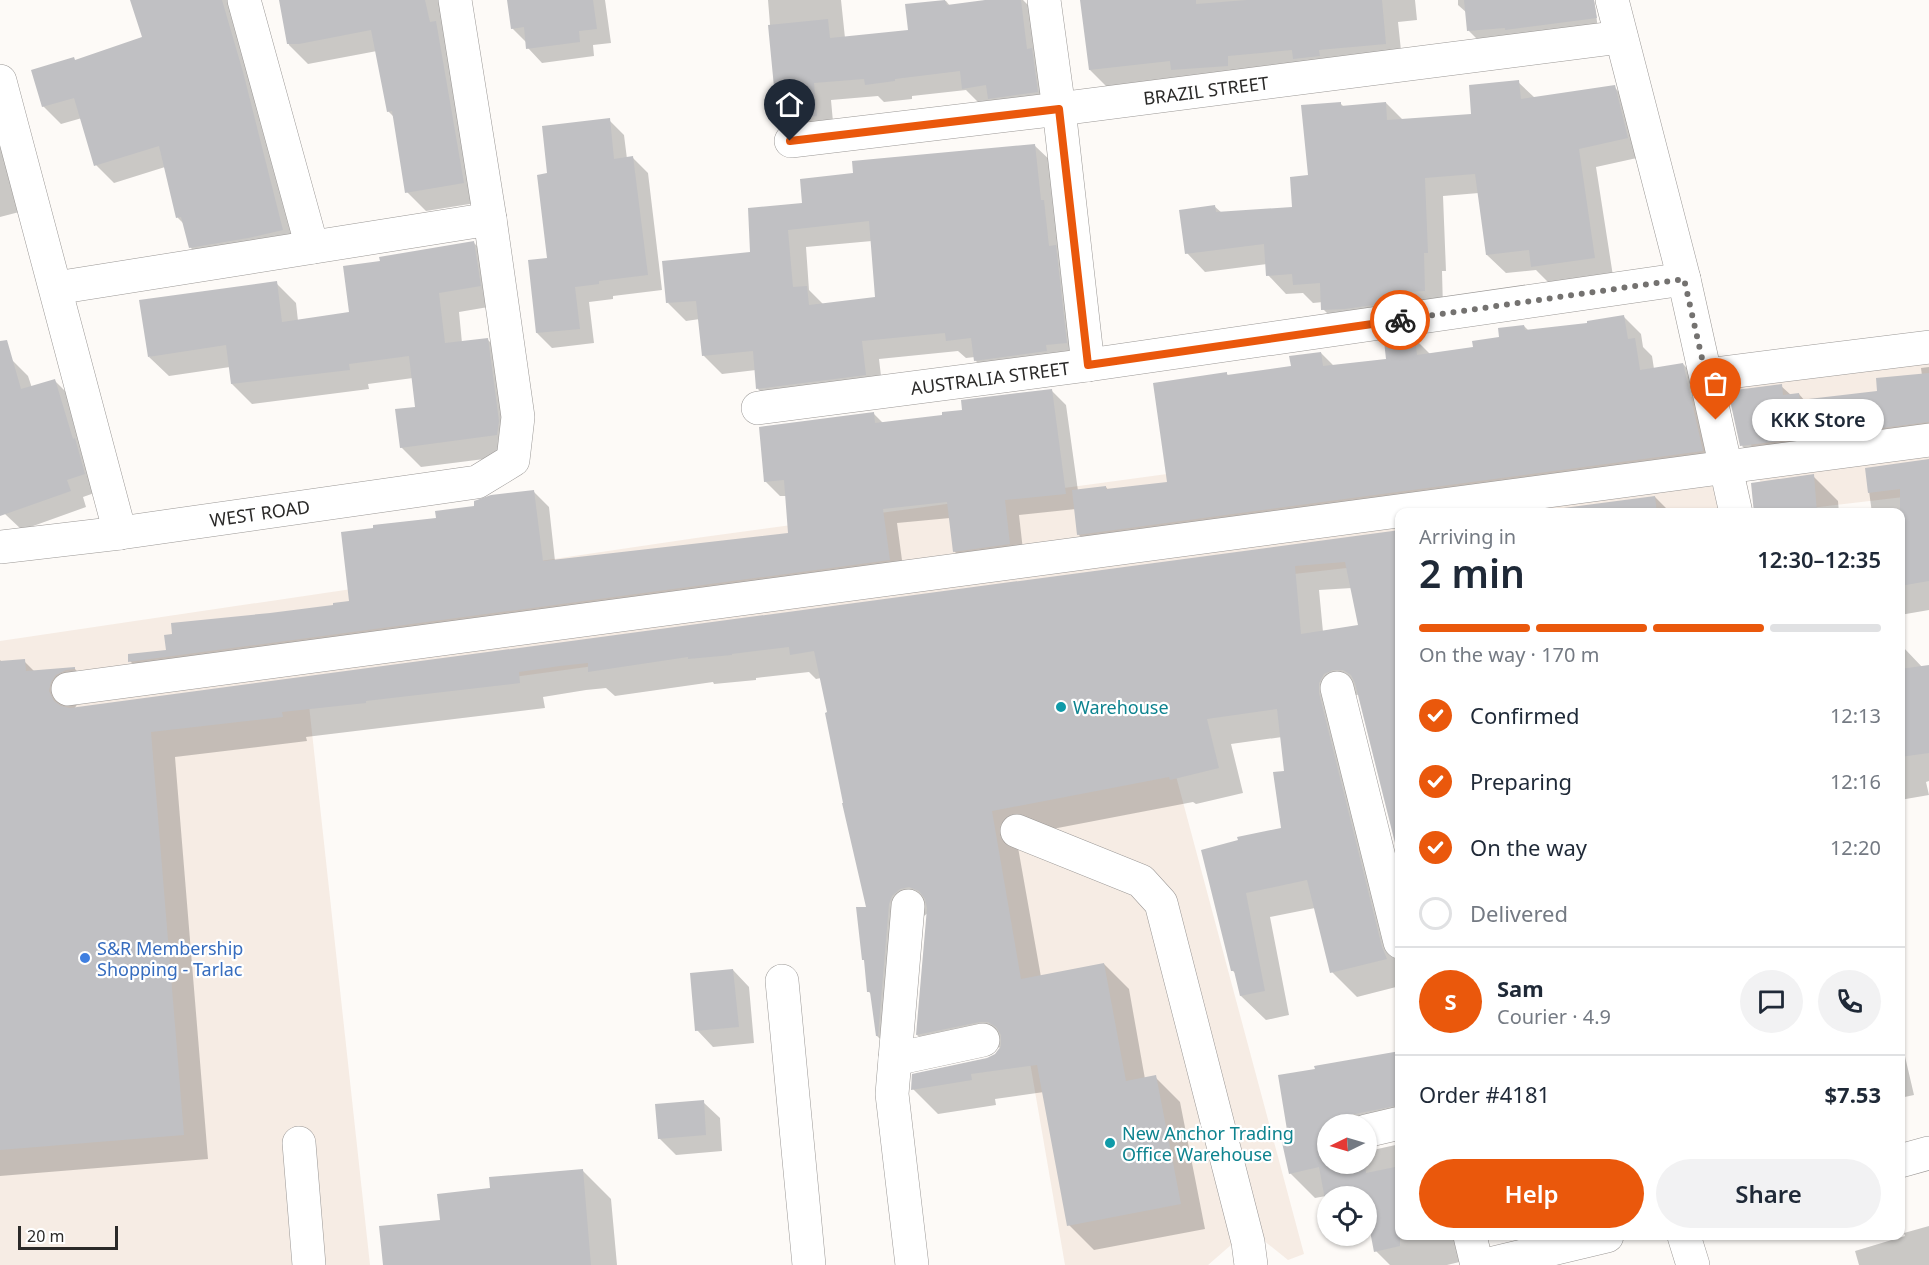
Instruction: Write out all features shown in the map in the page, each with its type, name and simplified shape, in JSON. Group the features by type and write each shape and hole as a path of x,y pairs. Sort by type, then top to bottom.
{"main road":[{"path":"244,0 312,247"},
{"path":"56,288 490,219 455,0"},
{"path":"1044,0 1059,109 1088,365"},
{"path":"1612,0 1684,279 1735,508"},
{"name":"BRAZIL STREET","path":"790,141 1621,37"},
{"path":"0,81 120,533"},
{"name":"WEST ROAD","path":"0,547 120,533 477,482 513,460 518,417 490,219"},
{"name":"AUSTRALIA STREET","path":"758,408 1088,365 1684,279"},
{"path":"1706,375 1929,347"},
{"path":"1414,508 1929,440"},
{"path":"68,689 1395,511"},
{"path":"1337,688 1395,922"},
{"path":"1017,831 1141,881 1161,903 1248,1242 1251,1265"},
{"path":"908,906 892,1094 912,1265"},
{"path":"782,981 809,1265"},
{"path":"895,1059 983,1040"},
{"path":"1377,1128 1395,1124"},
{"path":"299,1143 309,1265"},
{"path":"1905,1160 1929,1153"},
{"path":"1471,1240 1477,1265"},
{"path":"1485,1265 1590,1240"},
{"path":"1685,1240 1693,1265"}],"shaded area":[{"path":"1929,356 1929,494 1810,508 1767,508 1735,379"},
{"path":"1698,396 1723,508 1395,508 1395,562 1127,593 1304,1254 1288,1260 1263,1240 1231,1245 1208,1265 1065,1265 953,617 309,705 370,1265 0,1265 0,641 696,538 1315,454"}],"building":[{"path":"130,0 222,0 243,72 283,230 189,248 181,217 176,218 159,146 94,166 74,98 42,107 31,70 74,57 75,60 142,37"},
{"path":"279,0 425,0 430,22 436,21 464,183 405,193 392,111 387,112 371,30 299,44 287,44"},
{"path":"507,0 593,0 597,29 579,31 580,42 526,49 524,27 511,29"},
{"path":"945,0 947,5 985,0 1021,0 1027,49 1032,48 1038,92 988,99 986,85 962,89 960,71 865,85 864,79 814,83 817,116 780,120 777,86 774,87 768,25 828,19 830,38 908,30 905,4"},
{"path":"1080,0 1196,0 1196,4 1247,0 1382,0 1386,44 1319,50 1320,56 1293,59 1292,50 1228,56 1228,66 1171,70 1170,61 1089,70"},
{"path":"1464,0 1594,0 1597,18 1505,30 1505,28 1467,31"},
{"path":"1519,80 1521,99 1615,85 1628,138 1579,149 1595,258 1531,267 1529,250 1486,255 1475,174 1425,178 1428,253 1424,253 1425,291 1409,292 1410,300 1321,310 1320,283 1293,285 1292,274 1266,276 1264,244 1185,254 1179,210 1215,205 1216,212 1292,207 1290,177 1308,175 1301,105 1341,102 1341,106 1386,102 1387,120 1471,114 1469,85"},
{"path":"610,118 614,159 633,156 648,275 599,281 599,284 575,287 580,329 536,333 528,260 547,258 537,175 547,173 542,126"},
{"path":"1035,144 1049,246 1056,245 1067,343 1046,345 1047,351 974,361 971,338 946,341 945,333 862,341 866,375 756,389 753,351 702,356 696,301 666,303 662,261 750,252 748,208 802,203 800,179 853,173 852,161","holes":["869,221 875,297 809,305 807,286 793,287 788,230"]},
{"path":"474,241 481,286 439,293 445,343 488,338 499,421 497,435 400,448 395,409 415,407 409,356 349,364 350,370 231,384 226,345 148,357 139,300 277,281 282,322 349,312 343,266 380,261 379,257"},
{"path":"1624,315 1628,339 1635,338 1640,370 1683,363 1703,451 1077,535 1072,490 1106,486 1106,489 1167,482 1153,383 1227,372 1227,375 1291,366 1289,356 1321,352 1323,366 1386,359 1384,341 1415,337 1417,355 1473,347 1472,341 1499,337 1498,328 1524,325 1525,330 1587,323 1587,321"},
{"path":"7,340 21,389 55,379 85,474 67,480 71,491 0,516 0,341"},
{"path":"1929,373 1929,422 1740,446 1728,391 1782,384 1783,395 1799,393 1800,400 1877,391 1876,378"},
{"path":"1052,389 1066,494 1005,500 1010,544 953,552 947,502 883,509 890,560 128,662 128,654 166,650 164,635 172,634 171,623 270,613 349,601 341,532 373,528 373,525 436,518 435,511 474,506 474,501 491,495 534,490 543,561 788,533 784,480 764,482 759,427 874,412 875,423 942,415 942,412 962,410 961,400"},
{"path":"1929,459 1929,581 1905,585 1905,508 1900,508 1900,489 1868,493 1865,468"},
{"path":"1814,474 1817,508 1754,508 1751,483"},
{"path":"1655,496 1656,508 1563,508"},
{"path":"1395,531 1395,843 1355,683 1351,675 1343,670 1333,670 1324,674 1319,683 1319,693 1382,947 1387,959 1330,973 1307,880 1246,893 1265,991 1240,996 1234,971 1231,971 1201,850 1238,840 1237,837 1281,828 1273,772 1284,771 1277,709 1207,719 1219,768 1170,780 1169,777 992,811 1021,979 1104,963 1126,1081 1156,1075 1181,1204 1067,1226 1037,1065 971,1074 972,1080 911,1090 912,1074 987,1058 995,1054 1001,1046 1001,1035 996,1027 988,1022 980,1022 916,1035 927,908 925,899 919,891 909,887 900,889 892,896 889,904 878,1036 876,1036 870,992 867,992 864,960 862,960 856,907 866,907 842,803 814,651 790,655 789,647 732,655 688,659 688,657 588,672 588,663 560,666 519,672 520,683 282,712 283,717 151,732 184,1135 0,1150 0,661 25,659 26,671 75,667 75,669 56,675 51,682 49,691 54,701 70,708","holes":["1345,562 1358,625 1301,634 1295,566"]},
{"path":"1929,665 1929,753 1905,756 1905,668"},
{"path":"733,969 739,1027 695,1031 690,973"},
{"path":"1395,1052 1395,1106 1355,1114 1317,1114 1317,1167 1289,1174 1281,1138 1288,1136 1278,1075 1315,1069 1314,1066"},
{"path":"704,1100 706,1135 658,1139 655,1104"},
{"path":"1395,1167 1395,1240 1400,1240 1400,1246 1374,1252 1373,1246 1377,1246 1377,1186 1322,1186 1320,1174 1377,1174 1377,1171"},
{"path":"583,1169 591,1265 383,1265 379,1226 440,1220 437,1194 490,1188 489,1177"}],"way so far":[{"path":"1400,320 1684,279 1716,420"}],"place":[{"name":"KKK Store","path":"1716,420"},
{"name":"Warehouse","path":"1061,707"},
{"name":"S&R Membership Shopping - Tarlac","path":"85,958"},
{"name":"New Anchor Trading Office Warehouse","path":"1110,1143"}],"route":[{"path":"790,141 1059,109 1088,365 1400,320"}]}
